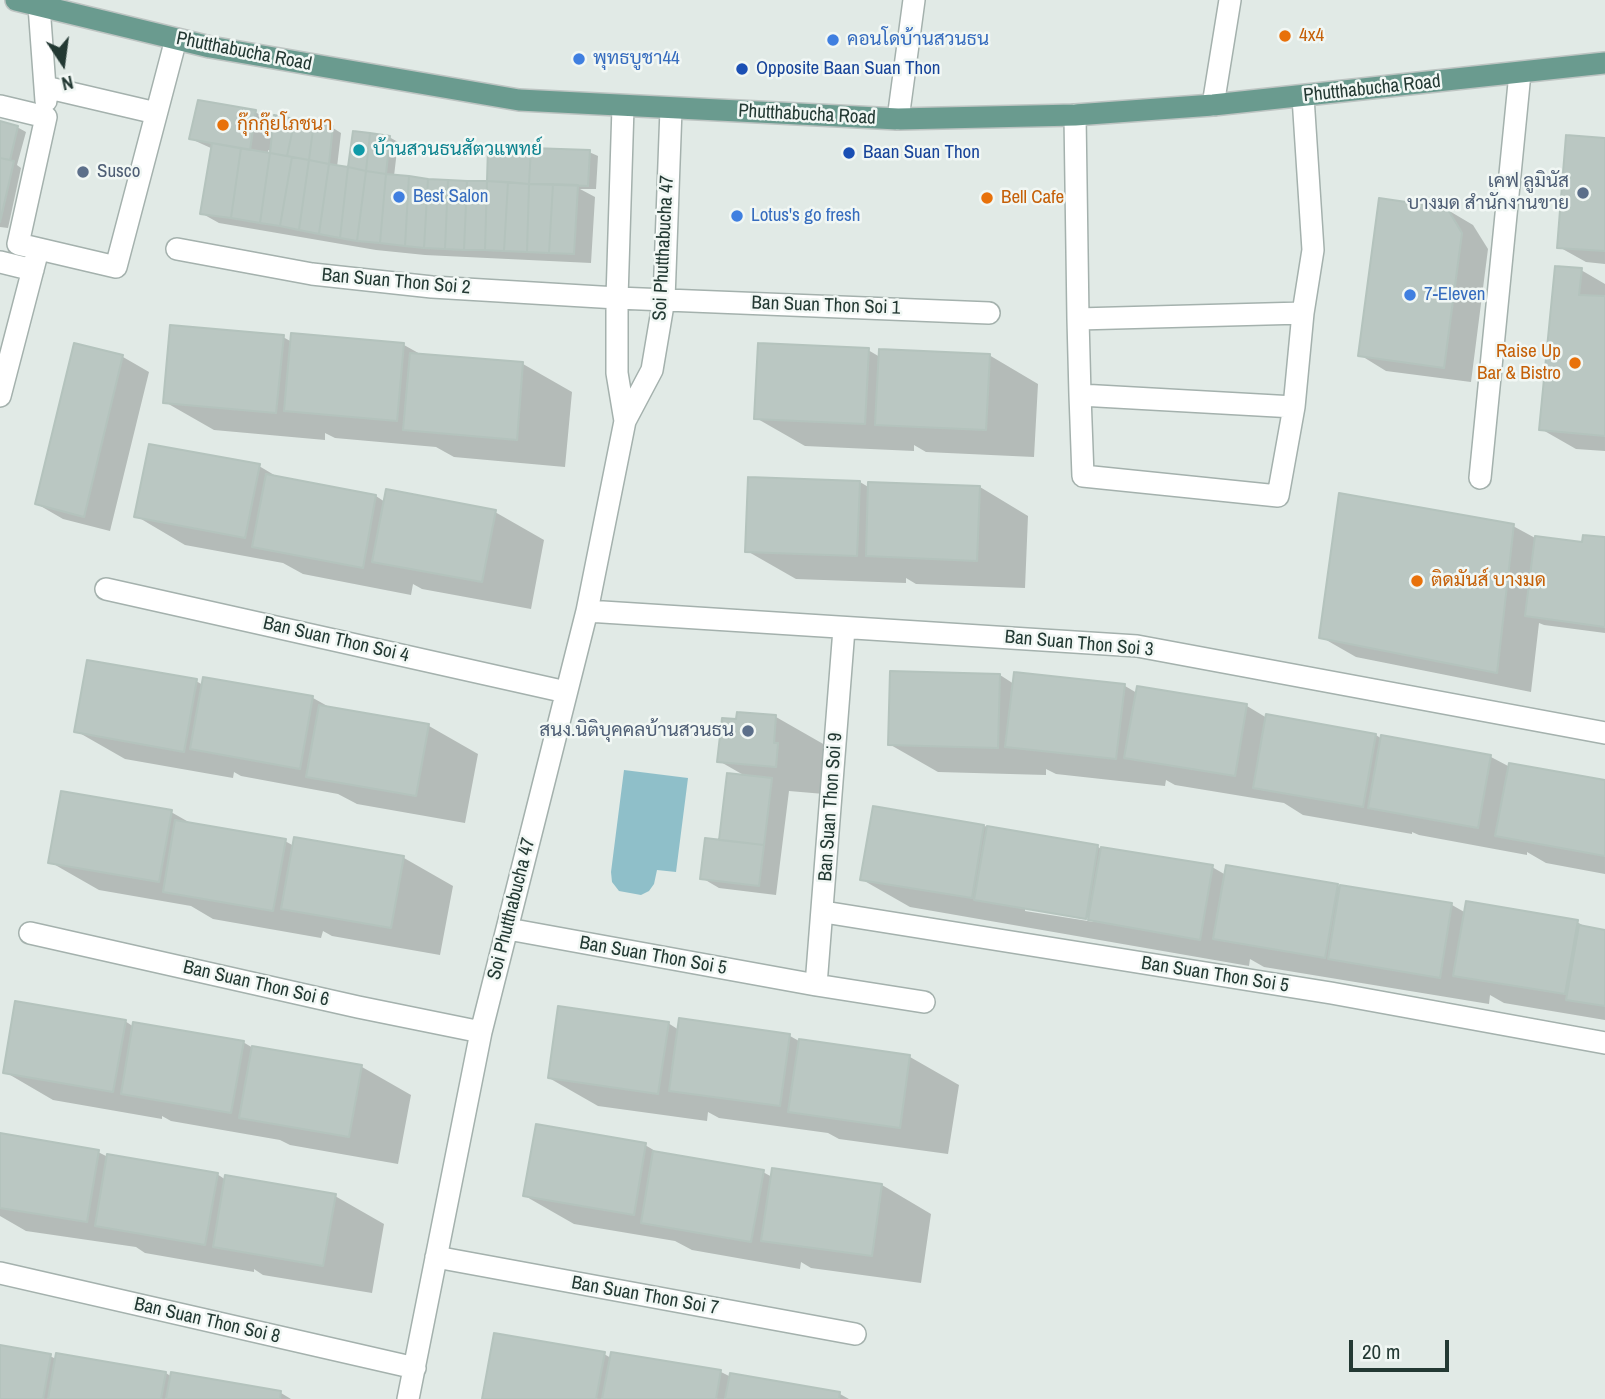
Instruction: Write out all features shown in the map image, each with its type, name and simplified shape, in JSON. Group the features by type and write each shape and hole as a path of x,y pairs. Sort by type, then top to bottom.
{"main road":[{"name":"Phutthabucha Road","path":"16,0 210,47 519,100 898,119 1075,115 1213,105 1605,63"}],"street":[{"path":"898,119 914,0"},
{"path":"1213,105 1230,0"},
{"path":"36,260 18,244 46,117 39,6"},
{"path":"0,262 36,260 116,267 176,38"},
{"path":"1480,478 1520,73"},
{"path":"45,87 156,113"},
{"path":"1075,115 1083,476 1278,496 1294,407 1303,313 1313,250 1303,97"},
{"path":"0,106 46,117"},
{"name":"Soi Phutthabucha 47","path":"623,107 617,373 625,421"},
{"name":"Soi Phutthabucha 47","path":"408,1399 481,1032 587,611 625,421 652,370 664,299 671,109"},
{"name":"Ban Suan Thon Soi 2","path":"177,249 312,275 432,287 664,299"},
{"path":"0,396 36,260"},
{"name":"Ban Suan Thon Soi 1","path":"664,299 989,313"},
{"path":"1079,319 1303,313"},
{"path":"1080,395 1294,407"},
{"name":"Ban Suan Thon Soi 4","path":"106,589 566,692"},
{"name":"Ban Suan Thon Soi 3","path":"587,611 1138,646 1605,733"},
{"name":"Ban Suan Thon Soi 9","path":"816,985 824,912 844,629"},
{"name":"Ban Suan Thon Soi 5","path":"824,912 1331,993 1605,1042"},
{"name":"Ban Suan Thon Soi 5","path":"508,929 924,1002"},
{"name":"Ban Suan Thon Soi 6","path":"30,933 481,1032"},
{"name":"Ban Suan Thon Soi 7","path":"436,1257 855,1334"},
{"name":"Ban Suan Thon Soi 8","path":"0,1273 415,1368"}],"water":[{"path":"624,770 688,778 676,872 657,870 654,884 649,891 641,895 619,891 612,882"}],"building":[{"name":"กุ๊กกุ๊ยโภชนา","path":"198,100 256,110 250,150 189,139"},
{"path":"274,115 295,119 287,156 270,153"},
{"path":"295,119 314,122 309,160 287,156"},
{"path":"0,121 18,126 10,160 0,158"},
{"path":"314,122 333,126 329,164 309,160"},
{"name":"บ้านสวนธนสัตวแพทย์","path":"353,131 370,133 366,171 348,167"},
{"path":"370,133 390,136 386,174 366,171"},
{"name":"เคฟ ลูมินัส บางมด สำนักงานขาย","path":"1566,135 1605,138 1605,251 1557,248"},
{"path":"212,143 241,148 231,218 200,214"},
{"path":"488,146 531,148 529,184 487,181"},
{"path":"241,148 270,153 260,223 231,218"},
{"path":"531,148 590,150 588,186 529,184"},
{"path":"270,153 292,157 280,226 260,223"},
{"path":"292,157 309,160 299,230 280,226"},
{"path":"0,158 14,161 0,222"},
{"path":"309,160 329,164 319,234 299,230"},
{"path":"329,164 348,167 340,238 319,234"},
{"path":"348,167 366,171 357,241 340,238"},
{"path":"366,171 386,174 380,243 357,241"},
{"path":"386,174 409,176 405,246 380,243"},
{"path":"409,176 428,179 424,248 405,246"},
{"path":"428,179 448,180 445,249 424,248"},
{"path":"448,180 467,181 464,250 445,249"},
{"path":"467,181 487,181 485,250 464,250"},
{"path":"487,181 508,182 504,251 485,250"},
{"path":"508,182 529,184 527,252 504,251"},
{"path":"529,184 553,184 549,253 527,252"},
{"path":"553,184 578,185 574,254 549,253"},
{"name":"7-Eleven","path":"1379,198 1447,208 1462,233 1444,368 1358,356"},
{"name":"Raise Up Bar & Bistro","path":"1555,266 1582,268 1579,295 1605,296 1605,436 1539,430"},
{"path":"170,325 284,335 276,413 163,403"},
{"path":"291,333 404,343 397,421 284,411"},
{"path":"74,343 123,355 84,517 35,504"},
{"path":"758,343 869,348 865,424 754,419"},
{"path":"879,349 990,354 986,430 875,425"},
{"path":"410,353 523,362 517,440 403,430"},
{"path":"149,444 260,464 245,538 134,517"},
{"path":"266,474 376,495 363,568 252,547"},
{"path":"748,477 860,481 857,556 745,552"},
{"path":"868,482 980,486 977,561 866,556"},
{"path":"386,489 496,510 482,582 372,562"},
{"name":"ติดมันส์ บางมด","path":"1339,493 1514,524 1497,673 1319,638"},
{"path":"1583,535 1605,537 1605,627 1525,616 1535,536 1582,542"},
{"path":"87,660 197,679 184,752 74,732"},
{"path":"890,671 1000,674 998,748 888,745"},
{"path":"1014,672 1125,684 1116,759 1005,747"},
{"path":"203,677 313,696 300,769 190,749"},
{"path":"1137,686 1247,704 1235,776 1124,758"},
{"path":"319,705 429,724 416,796 306,777"},
{"name":"สนง.นิติบุคคลบ้านสวนธน","path":"737,712 776,715 776,767 717,762 722,718 736,719"},
{"path":"1266,714 1376,734 1363,807 1253,788"},
{"path":"1381,735 1491,755 1478,828 1368,808"},
{"path":"1509,763 1605,780 1605,856 1495,836"},
{"path":"727,773 772,778 764,845 719,840"},
{"path":"61,791 172,810 159,882 48,863"},
{"path":"873,806 984,825 972,898 860,880"},
{"path":"175,820 286,839 273,911 163,892"},
{"path":"987,826 1098,845 1086,919 974,900"},
{"path":"294,837 404,856 391,928 281,909"},
{"path":"705,838 764,845 759,886 700,879"},
{"path":"1101,847 1213,865 1200,940 1088,920"},
{"path":"1226,865 1338,884 1325,958 1213,939"},
{"path":"1340,885 1452,903 1440,978 1328,959"},
{"path":"1466,901 1578,920 1565,994 1453,976"},
{"path":"1579,925 1605,930 1605,1006 1566,1000"},
{"path":"15,1001 126,1020 113,1092 3,1073"},
{"path":"558,1006 669,1022 658,1094 548,1078"},
{"path":"679,1018 790,1034 780,1106 669,1091"},
{"path":"133,1022 244,1041 231,1113 121,1094"},
{"path":"799,1039 910,1055 900,1128 788,1112"},
{"path":"252,1046 362,1065 349,1137 239,1118"},
{"path":"536,1124 646,1143 634,1215 523,1196"},
{"path":"0,1133 99,1150 87,1222 0,1208"},
{"path":"653,1151 764,1170 751,1242 641,1223"},
{"path":"107,1154 218,1173 205,1245 95,1226"},
{"path":"772,1168 882,1184 872,1256 761,1241"},
{"path":"225,1175 336,1194 323,1266 213,1247"},
{"path":"494,1333 605,1352 596,1399 482,1399"},
{"path":"0,1345 51,1354 43,1399 0,1399"},
{"path":"611,1352 721,1370 716,1399 602,1399"},
{"path":"56,1353 166,1372 161,1399 48,1399"},
{"path":"171,1372 281,1391 280,1399 166,1399"},
{"path":"730,1373 840,1392 839,1399 725,1399"}],"place":[{"name":"4x4","path":"1285,36"},
{"name":"คอนโดบ้านสวนธน","path":"833,40"},
{"name":"พุทธบูชา44","path":"579,59"},
{"name":"Opposite Baan Suan Thon","path":"742,69"},
{"name":"กุ๊กกุ๊ยโภชนา","path":"223,125"},
{"name":"บ้านสวนธนสัตวแพทย์","path":"359,150"},
{"name":"Baan Suan Thon","path":"849,153"},
{"name":"Susco","path":"83,172"},
{"name":"เคฟ ลูมินัส บางมด สำนักงานขาย","path":"1583,193"},
{"name":"Best Salon","path":"399,197"},
{"name":"Bell Cafe","path":"987,198"},
{"name":"Lotus's go fresh","path":"737,216"},
{"name":"7-Eleven","path":"1410,295"},
{"name":"Raise Up Bar & Bistro","path":"1575,363"},
{"name":"ติดมันส์ บางมด","path":"1417,581"},
{"name":"สนง.นิติบุคคลบ้านสวนธน","path":"748,731"}]}
